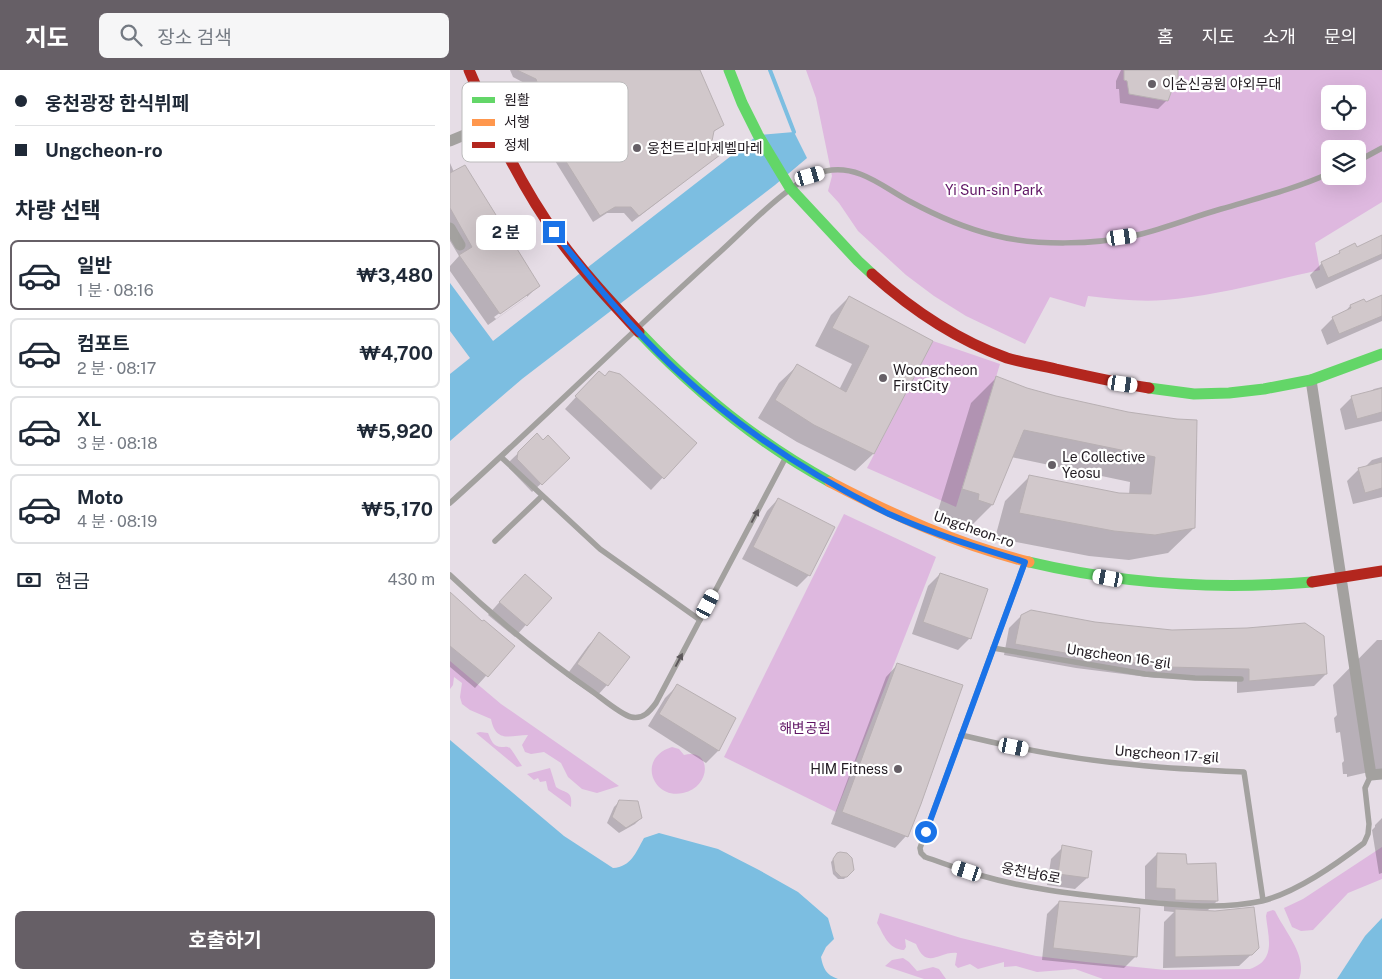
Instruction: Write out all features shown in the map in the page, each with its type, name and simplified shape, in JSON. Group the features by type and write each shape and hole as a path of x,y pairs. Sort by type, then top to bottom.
{"street":[{"path":"469,70 474,82"},
{"path":"729,70 742,103 758,135 788,185 858,261 895,294 939,324 968,340 1008,358 1123,384 1194,394 1264,389 1311,380 1382,354"},
{"path":"450,141 462,136"},
{"name":"Ungcheon-ro","path":"511,162 554,232 624,316 672,367 758,438 786,457 890,514 943,536 1025,562 1108,578 1153,584 1239,585 1314,582 1382,572"},
{"path":"450,228 460,245"},
{"path":"1311,380 1342,578 1377,775"}],"lane":[{"path":"1366,157 1382,148"},
{"path":"450,503 788,185 810,176 828,170 846,170 866,176 912,203 958,224 994,235 1056,244 1137,235 1321,177"},
{"path":"501,457 600,549 700,620"},
{"path":"450,575 471,596 552,663 607,703 630,717 647,714 656,703 786,457"},
{"path":"496,541 542,496"},
{"name":"웅천남6로","path":"1025,562 920,848 921,853 925,857 980,876 1044,889 1185,906 1240,904 1263,900 1293,890 1364,844 1369,824 1364,788 1377,775"},
{"name":"Ungcheon 16-gil","path":"993,648 1145,674 1241,679"},
{"name":"Ungcheon 17-gil","path":"961,735 1032,750 1104,762 1244,772 1263,900"}],"green space":[{"name":"Yi Sun-sin Park","path":"806,70 1382,70 1382,202 1315,243 1320,270 1223,292 1155,301 1088,296 1085,307 1050,297 1025,344 966,316 934,296 906,275 858,231 839,203 828,191 832,176 816,98"},
{"path":"933,341 1000,364 956,507 867,468"},
{"name":"해변공원","path":"844,514 936,557 836,812 724,757"},
{"path":"450,661 501,704 619,786 597,793 582,789 568,777 561,763 544,752 531,754 525,752 522,745 528,735 510,737 500,735 493,727 491,719 470,710 462,704 460,697 462,683 454,677 453,685 450,689"},
{"path":"476,733 488,733 496,746 510,748 522,766 517,767"},
{"path":"672,747 679,749 684,755 693,754 699,757 705,768 704,776 700,783 693,789 683,793 672,793 664,790 653,777 652,768 654,760 661,752"},
{"path":"550,768 556,787 570,795 571,807 548,790 546,781 540,782 538,778 534,780 527,774"},
{"path":"1382,847 1382,879 1348,893 1313,930 1301,931 1292,927 1284,908 1303,899"},
{"path":"1273,910 1298,953 1301,970 1299,979 1103,979 1075,969 1037,972 1016,966 1004,967 1004,962 978,969 970,964 958,968 955,965 957,953 934,958 925,957 916,944 905,939 906,947 904,950 894,947 887,941 877,923 880,913 961,938 1036,956 1166,970 1250,969 1259,965 1267,954 1269,940 1266,916 1267,912"},
{"path":"903,958 917,971 933,967 939,969 946,979 924,979 885,966 892,960"}],"water":[{"path":"794,132 807,158 775,185 522,379 450,441 450,374 470,358 450,331 450,283 493,341 758,135"},
{"path":"450,740 564,836 613,868 629,862 644,838 659,833 718,849 798,892 828,918 834,939 826,947 821,957 826,971 838,979 450,979"},
{"path":"1382,918 1382,979 1337,979 1365,936"}],"building":[{"name":"웅천트리마제벨마레","path":"517,70 700,70 724,125 714,131 712,141 720,155 639,216 631,207 615,207 600,216 566,162 628,162 628,82 537,82 536,79"},
{"name":"이순신공원 야외무대","path":"1124,70 1178,70 1178,81 1175,88 1173,87 1168,101 1129,94 1127,81 1124,80"},
{"path":"465,165 540,286 500,314 459,255 472,247 450,208 450,173"},
{"path":"1382,235 1382,254 1328,278 1321,262 1355,243 1357,247"},
{"path":"1382,295 1382,316 1339,334 1332,317 1351,308 1350,305 1364,299 1366,302"},
{"name":"Woongcheon FirstCity","path":"849,296 933,341 874,454 814,425 775,400 797,364 846,392 869,346 832,328"},
{"path":"599,371 605,376 609,371 620,374 697,443 664,479 575,396"},
{"path":"996,376 1027,388 1056,396 1128,412 1197,420 1195,528 1155,535 1114,531 1019,513 1029,475 1119,493 1151,494 1155,457 1024,430 993,505 978,500 979,494 962,489"},
{"path":"1382,388 1382,412 1357,419 1351,396"},
{"path":"537,433 543,440 548,435 570,458 542,485 517,459 518,452"},
{"path":"1382,462 1382,488 1365,493 1358,468"},
{"path":"778,498 835,527 810,576 753,547"},
{"path":"940,573 988,589 971,639 923,622"},
{"path":"525,574 552,598 527,626 499,602"},
{"path":"450,592 482,621 484,620 515,646 488,677 450,646"},
{"path":"1031,610 1095,622 1172,630 1247,628 1305,623 1324,636 1327,674 1249,681 1249,669 1167,667 1088,657 1015,644 1021,615"},
{"path":"599,632 630,657 608,686 577,664"},
{"path":"897,663 963,685 908,837 842,812"},
{"path":"677,684 736,718 719,751 659,714"},
{"path":"619,800 638,801 642,818 626,828 612,817"},
{"path":"1062,845 1092,851 1088,878 1058,874"},
{"path":"840,852 847,853 852,858 854,870 847,877 841,877 835,871 833,859"},
{"path":"1157,853 1186,854 1187,864 1216,863 1218,901 1175,900 1175,889 1156,888"},
{"path":"1059,901 1140,908 1137,957 1053,948"},
{"path":"1254,907 1259,948 1252,955 1175,957 1175,909 1215,911"}],"waterway":[{"path":"770,70 794,132"}],"traffic: fast":[{"path":"729,70 742,103 758,135 790,188 872,274"},
{"path":"639,332 682,375 728,414 803,467 830,482"},
{"path":"1149,388 1194,394 1264,389 1311,380 1382,354"},
{"path":"1029,562 1099,576 1170,583 1241,585 1312,582"}],"traffic: slow":[{"path":"830,482 927,528 977,547 1029,562"}],"traffic: jam":[{"path":"469,70 474,82"},
{"path":"512,162 532,199 568,251 587,275 639,332"},
{"path":"872,274 935,322 988,351 1019,361 1149,388"},
{"path":"1312,582 1382,571"}],"place":[{"name":"이순신공원 야외무대","path":"1152,84"},
{"name":"웅천트리마제벨마레","path":"637,148"},
{"name":"Woongcheon FirstCity","path":"883,378"},
{"name":"Le Collective Yeosu","path":"1052,465"},
{"name":"HIM Fitness","path":"898,769"}],"route":[{"path":"554,232 583,269 672,367 758,438 786,457 854,496 890,514 943,536 1025,562 926,832"}]}
